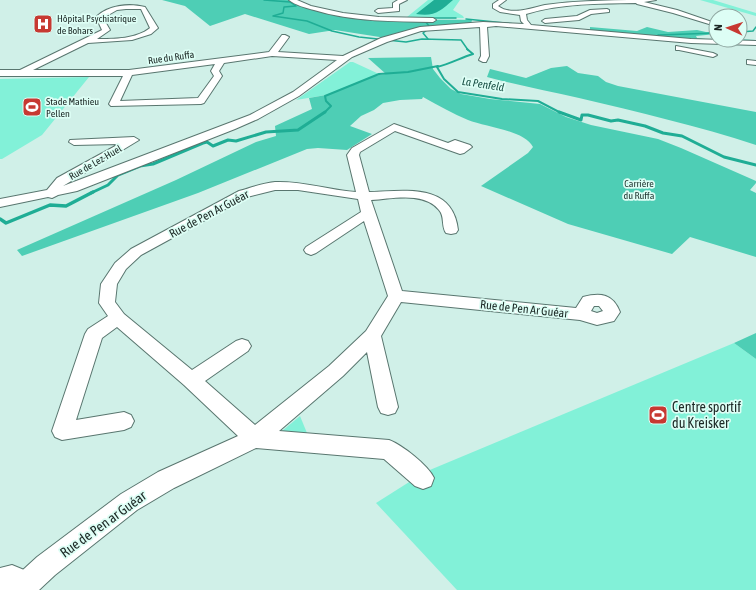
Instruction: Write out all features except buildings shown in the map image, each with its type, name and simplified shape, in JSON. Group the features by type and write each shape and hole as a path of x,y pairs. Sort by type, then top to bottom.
{"street":[{"path":"292,0 308,8 339,15 379,19 527,25 665,39 714,42 756,42"},
{"path":"350,9 362,11 375,8 397,10 395,6 396,3 404,0"},
{"path":"503,0 495,5 495,7 500,10 523,13 539,7 567,2 653,0"},
{"path":"527,25 578,18 590,12 616,10 604,1"},
{"path":"632,1 649,7 675,11 706,22"},
{"path":"21,73 106,30 99,17 100,15 124,6 143,8 154,28 147,33 131,38 86,41"},
{"path":"375,8 379,19"},
{"path":"523,13 524,21 527,25"},
{"path":"0,203 52,194 100,179 254,117 296,94 344,58 392,36 425,28 479,23"},
{"path":"479,23 485,56 483,60"},
{"path":"272,54 285,37"},
{"path":"665,39 671,46 712,55"},
{"name":"Rue du Ruffa","path":"0,73 129,73 272,54 344,58"},
{"path":"129,73 114,104 201,101 218,76 215,71 222,60"},
{"path":"255,438 336,372 372,336 396,296 368,213 353,155 356,150 394,127 449,147"},
{"name":"Rue de Lez-Huel","path":"52,194 54,188 61,181 134,140 74,142"},
{"name":"Rue de Pen Ar Guéar","path":"255,438 191,380 118,318 108,302 109,284 120,266 136,252 243,194 258,189 282,186 364,196 414,195 432,199 445,207 450,216 451,230"},
{"path":"311,250 368,213"},
{"name":"Rue de Pen Ar Guéar","path":"396,296 580,314"},
{"path":"118,318 94,334 62,431 124,421"},
{"path":"372,336 388,407"},
{"path":"191,380 242,346"},
{"path":"255,438 389,450 423,478"},
{"name":"Rue de Pen ar Guéar","path":"15,587 46,566 129,502 166,480 255,438"}],"shaded area":[{"path":"428,0 460,0 453,10 464,18 407,17"},
{"path":"434,0 453,0 433,14 416,14"},
{"path":"700,0 713,0 739,8 728,8"},
{"path":"748,11 756,13 756,16 748,14"},
{"path":"350,62 379,74 326,95 296,100"},
{"name":"Stade Mathieu Pellen","path":"89,77 42,135 0,159 0,79"},
{"name":"Centre sportif du Kreisker","path":"734,343 756,359 756,590 457,590 376,503 425,472"},
{"path":"300,416 307,433 276,436"}],"green space":[{"path":"162,0 296,0 316,8 359,17 405,20 472,20 471,24 426,27 408,30 386,38 335,30 309,34 245,14 210,26 185,6"},
{"path":"590,27 637,31 647,27 668,32 697,30 708,32 708,35 696,36 697,38 708,39 708,41 590,31"},
{"path":"748,39 756,40 748,41"},
{"name":"Carrière du Ruffa","path":"431,57 433,69 440,78 451,89 461,94 490,99 540,104 566,117 591,125 658,139 756,181 750,190 756,193 756,257 690,237 672,254 568,224 481,186 528,153 533,147 528,141 513,133 468,120 423,97 422,99 400,100 383,103 374,110 361,116 350,126 372,134 347,150 318,148 307,149 198,193 22,256 17,250 176,180 256,142 276,136 275,126 312,109 309,98 326,95 373,76 386,74 368,58"},
{"path":"567,66 578,73 598,76 606,82 618,86 756,112 756,145 668,120 487,77 490,69 526,78 551,68"},
{"path":"756,333 756,359 734,343"}],"waterway":[{"name":"La Penfeld","path":"264,0 290,2 296,6 284,7 283,13 273,16 307,21 332,31 359,37 406,42 422,39 461,40 468,50"},
{"path":"429,26 425,21 428,18 456,18"},
{"path":"466,19 515,24"},
{"path":"748,31 753,31 756,27"},
{"path":"427,30 423,33 428,39"},
{"path":"658,35 708,33"},
{"name":"La Penfeld","path":"468,50 473,54 437,67 444,79 458,92 502,99 538,101 559,112"},
{"path":"325,112 331,106 326,101 325,96 379,74 408,72 438,66"},
{"path":"92,193 108,185 118,175 140,166 153,164 203,143 207,142 213,146 228,140 236,141 266,132 298,130 325,112"},
{"name":"La Penfeld","path":"559,112 581,120 582,115 588,115 611,121 618,120 645,126 663,133 682,136 724,157 756,165"},
{"path":"0,219 6,223 50,205 66,206 92,193"}],"place":[{"name":"Hôpital Psychiatrique de Bohars","path":"43,24"},
{"name":"Stade Mathieu Pellen","path":"32,107"},
{"name":"Centre sportif du Kreisker","path":"658,415"}]}
